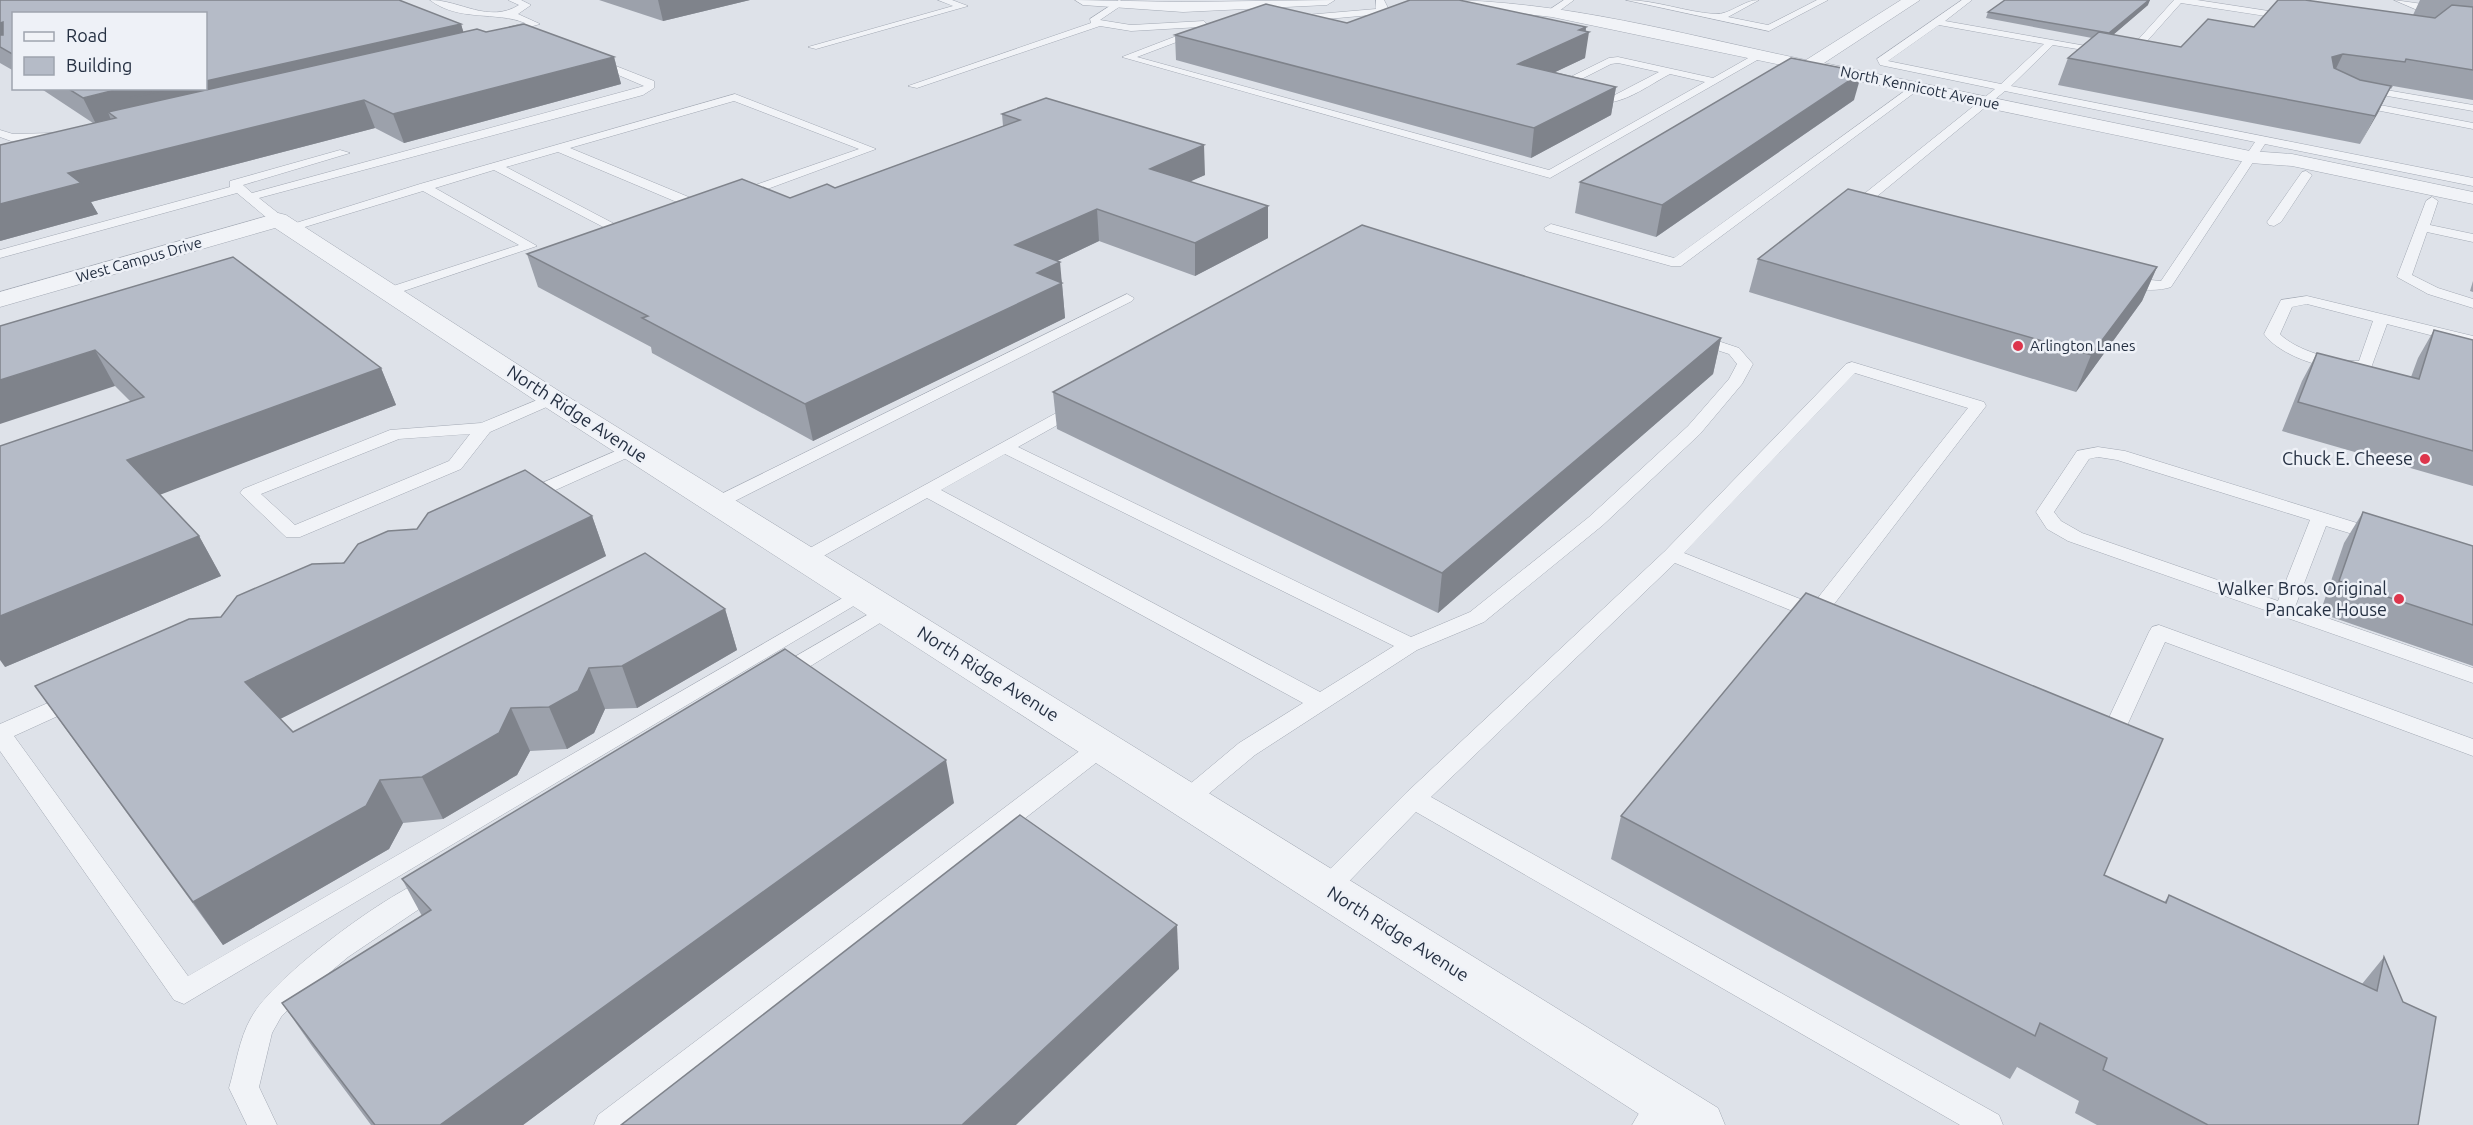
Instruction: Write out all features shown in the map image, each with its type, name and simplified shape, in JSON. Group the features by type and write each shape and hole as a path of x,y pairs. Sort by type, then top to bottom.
{"street":[{"path":"1083,0 1230,6 1327,0"},
{"name":"North Kennicott Avenue","path":"1447,0 1552,12 1984,101 2256,148 2292,160 2473,198"},
{"path":"1809,65 1912,0"},
{"name":"North Kennicott Avenue","path":"2256,148 2306,175 2473,210"},
{"name":"North Ridge Avenue","path":"284,223 552,399 1326,889 1654,1113 1700,1125"},
{"name":"West Campus Drive","path":"0,300 284,223"}],"lane":[{"path":"434,0 475,15 513,15 535,24 489,35"},
{"path":"512,0 526,5 513,15"},
{"path":"813,47 963,6 942,0"},
{"path":"1360,23 1383,8 1380,0"},
{"path":"1552,12 1570,0"},
{"path":"1630,0 1775,27 1824,0"},
{"path":"1675,10 1695,0"},
{"path":"1719,18 1755,0"},
{"path":"1968,0 1882,59 1884,63 2002,88 2256,148 2473,182"},
{"path":"1937,22 2127,56 2179,0 2305,20"},
{"path":"2398,0 2415,6 2473,14"},
{"path":"1098,24 1093,21 1119,3"},
{"path":"1286,19 1379,12"},
{"path":"1308,18 1332,28"},
{"path":"913,86 1098,24 1146,27 1210,24 1206,29 1127,57 1550,174 1761,55"},
{"path":"1875,218 1861,213 1857,209 1859,205 2002,88 2050,42"},
{"path":"250,197 628,96 649,88 650,83 578,55"},
{"path":"1668,71 1611,101 1601,102 1553,89 1609,61 1618,60 1715,81"},
{"path":"1551,228 1676,263 1917,87"},
{"path":"2351,87 2473,108"},
{"path":"344,153 234,184 284,223 424,187 735,97 870,149 700,209 559,148"},
{"path":"2347,102 2473,126"},
{"path":"1,134 10,138 29,138 66,134"},
{"path":"2104,276 2158,287 2166,284 2256,148"},
{"path":"495,166 619,230 598,240"},
{"path":"2274,222 2306,175"},
{"path":"424,187 530,246 548,250"},
{"path":"0,254 239,188"},
{"path":"2432,201 2404,277 2433,291 2473,304"},
{"path":"2422,227 2473,238"},
{"path":"389,292 530,246"},
{"path":"717,503 1127,298"},
{"path":"2382,318 2365,365 2354,366 2289,350 2277,343 2272,334 2286,303 2307,300 2382,318 2473,341"},
{"path":"1186,800 1247,749 1410,645 1477,617 1596,521 1694,430 1729,389 1744,364 1734,351 1678,332"},
{"path":"1326,889 1414,799 1672,555 1852,367 1978,406 1817,613"},
{"path":"804,559 1099,394"},
{"path":"484,428 455,465 293,533 249,493 396,434 484,428 552,399"},
{"path":"1005,447 1410,645"},
{"path":"512,503 632,449"},
{"path":"2396,542 2120,455 2098,452 2083,455 2045,512 2054,525 2075,537 2473,676"},
{"path":"927,490 1320,702"},
{"path":"2284,610 2320,518"},
{"path":"1672,555 1839,622"},
{"path":"765,684 873,602"},
{"path":"87,694 0,734 184,992 873,602"},
{"path":"2079,721 2112,735 2159,632 2473,748"},
{"path":"609,1125 1102,746"},
{"path":"1414,799 1988,1125"},
{"path":"262,1125 244,1088 261,1025 280,998 380,919 451,876"}],"building":[{"path":"0,0 399,0 461,24 207,81 207,12 12,12 12,54 0,47 3,22 0,23"},
{"path":"1410,0 1459,0 1586,27 1579,30 1589,32 1518,64 1616,87 1534,128 1175,35 1266,4 1347,23"},
{"path":"2005,0 2149,0 2109,33 1988,12"},
{"path":"2278,0 2305,0 2435,18 2452,5 2473,7 2473,70 2406,59 2405,62 2343,54 2332,57 2334,68 2360,80 2391,86 2375,116 2068,58 2099,32 2181,47 2208,19 2254,27"},
{"path":"524,24 614,57 393,114 364,100 68,173 81,183 0,204 0,145 116,118 108,112 477,29 486,32"},
{"path":"1791,58 1862,72 1662,205 1580,182"},
{"path":"70,90 115,90 83,98"},
{"path":"1046,98 1204,145 1150,169 1268,206 1195,243 1097,209 1015,245 1060,262 1037,273 1062,283 805,404 642,318 648,316 527,254 742,179 790,198 827,184 835,188 1020,120 1002,114"},
{"path":"1848,189 2157,267 2091,355 1758,259"},
{"path":"1362,225 1721,338 1442,573 1053,392"},
{"path":"233,257 381,368 127,460 199,536 0,616 0,446 144,397 95,350 0,380 0,326"},
{"path":"2434,330 2473,340 2473,451 2298,402 2317,353 2419,379"},
{"path":"525,470 592,516 245,682 293,732 645,553 725,609 622,666 589,668 578,691 549,707 511,708 499,733 422,777 380,780 366,806 193,902 35,686 189,619 221,617 237,596 312,564 344,563 358,544 388,531 417,529 428,513"},
{"path":"2363,512 2473,546 2473,625 2339,581"},
{"path":"1806,593 2163,739 2104,875 2166,903 2169,895 2377,991 2384,957 2403,1002 2436,1017 2418,1125 2208,1125 2103,1070 2107,1058 2040,1023 2035,1036 1621,816"},
{"path":"785,649 946,760 440,1125 375,1125 282,1003 431,910 402,879"},
{"path":"1020,815 1177,925 962,1125 621,1125"}],"place":[{"name":"Arlington Lanes","path":"2018,346"},
{"name":"Chuck E. Cheese","path":"2425,459"},
{"name":"Walker Bros. Original Pancake House","path":"2399,599"}]}
